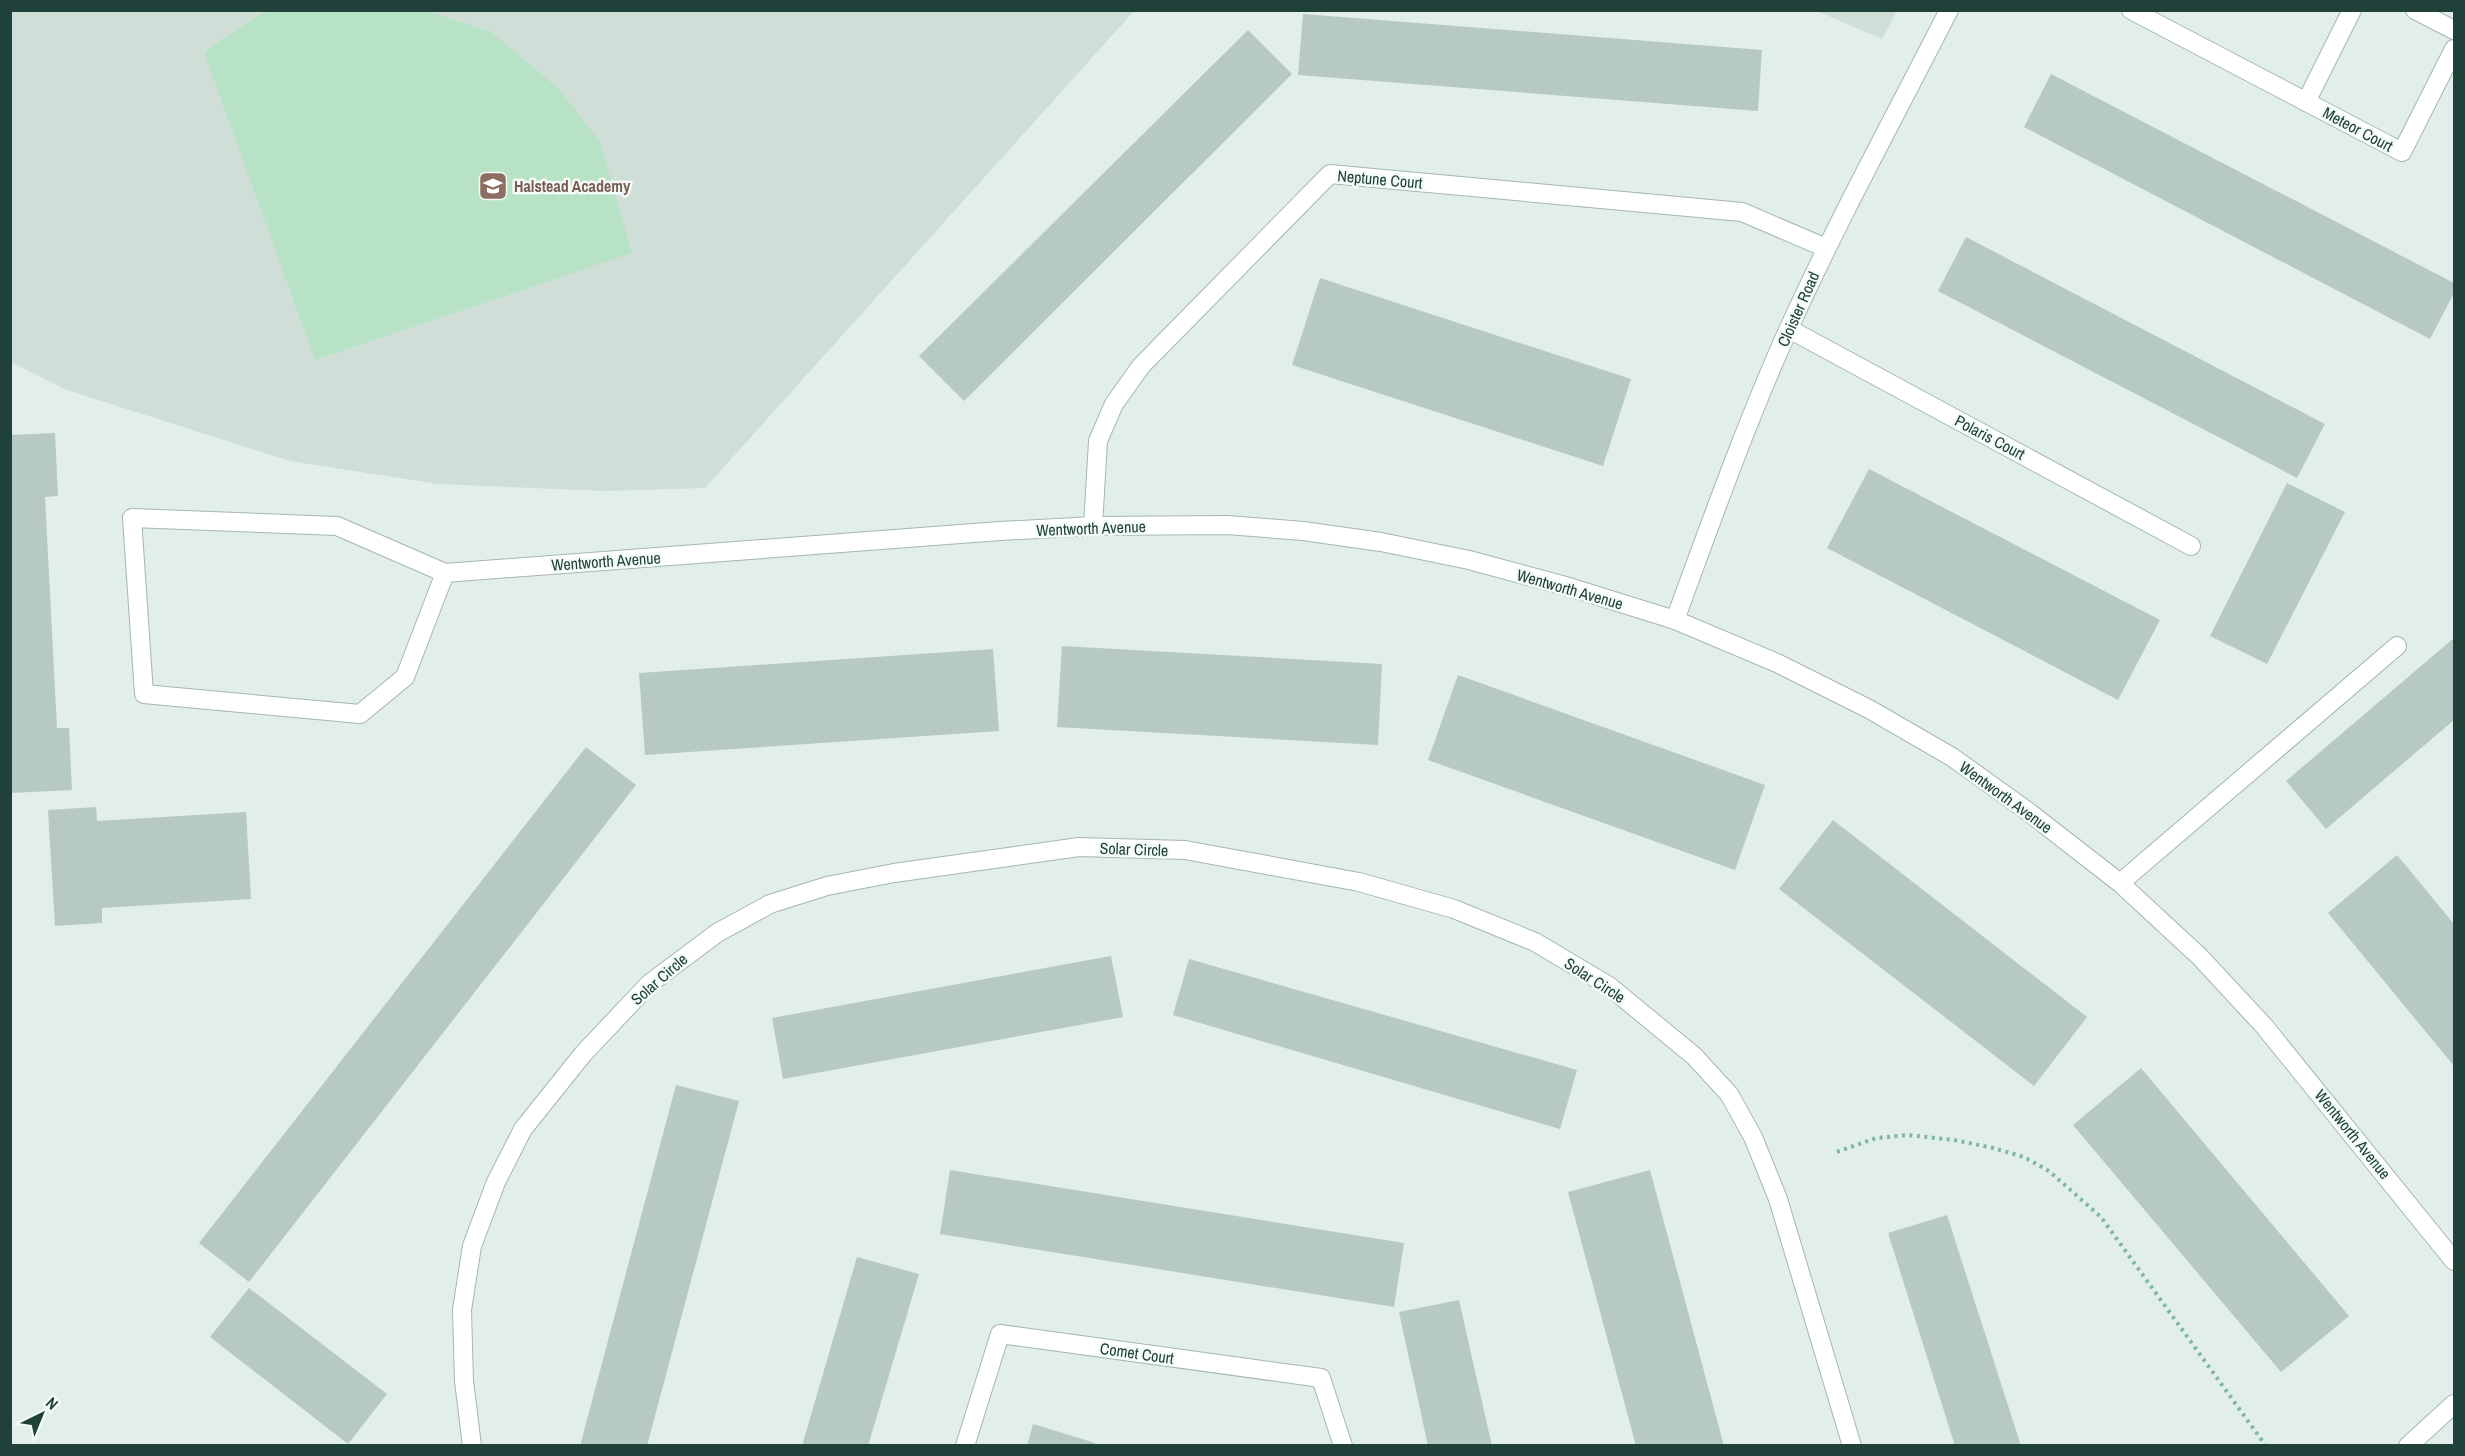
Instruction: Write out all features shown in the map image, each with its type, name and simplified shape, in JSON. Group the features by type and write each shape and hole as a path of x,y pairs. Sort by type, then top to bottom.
{"street":[{"name":"Cloister Road","path":"1675,620 1725,486 1789,329 1826,248 1950,10"},
{"name":"Meteor Court","path":"2131,10 2402,152 2454,49"},
{"name":"Meteor Court","path":"2306,102 2352,10"},
{"path":"2415,10 2454,30"},
{"name":"Neptune Court","path":"1093,526 1098,441 1114,404 1141,366 1330,174 1742,212 1826,248"},
{"name":"Polaris Court","path":"1789,329 2191,546"},
{"name":"Wentworth Avenue","path":"445,573 405,677 360,714 144,694 132,518 337,526 445,573 1000,531 1093,526 1227,525 1303,531 1381,542 1469,560 1569,587 1675,620 1777,663 1869,709 1952,757 2030,813 2120,883 2200,957 2264,1026 2454,1261"},
{"path":"2120,883 2397,646"},
{"name":"Solar Circle","path":"472,1446 464,1381 462,1310 472,1246 496,1182 524,1129 583,1054 649,984 717,933 770,904 827,886 916,870 1079,847 1185,850 1359,882 1454,909 1485,921 1535,942 1609,986 1694,1056 1729,1094 1753,1137 1778,1199 1852,1446"},
{"name":"Comet Court","path":"965,1446 1000,1334 1321,1378 1343,1446"},
{"path":"2408,1446 2454,1404"}],"path":[{"path":"1837,1152 1876,1138 1908,1135 1993,1148 2024,1157 2049,1171 2101,1217 2266,1446"}],"shaded area":[{"name":"Halstead Academy","path":"10,11 1134,11 705,488 605,491 438,484 290,461 67,390 11,362"},
{"path":"1817,11 1897,11 1882,39"}],"green space":[{"path":"273,11 428,11 491,32 560,90 600,142 632,253 315,360 204,52 260,14"}],"building":[{"path":"1303,14 1762,50 1758,111 1298,75"},
{"path":"1248,30 1292,74 964,401 919,356"},
{"path":"2051,74 2454,283 2454,293 2430,339 2024,127"},
{"path":"1966,237 2325,424 2297,478 1938,291"},
{"path":"1320,278 1631,379 1603,466 1292,365"},
{"path":"55,433 58,496 45,497 57,728 69,728 72,790 10,793 10,435"},
{"path":"1869,469 2160,620 2118,700 1827,548"},
{"path":"2287,483 2345,512 2267,664 2210,636"},
{"path":"2454,638 2454,720 2326,829 2286,781"},
{"path":"1062,646 1382,664 1378,745 1057,727"},
{"path":"993,649 999,731 645,755 639,673"},
{"path":"1458,675 1765,785 1735,870 1428,760"},
{"path":"586,747 636,785 249,1282 199,1243"},
{"path":"96,807 97,821 246,812 251,899 102,908 102,923 55,926 48,810"},
{"path":"1833,820 2087,1017 2034,1086 1779,889"},
{"path":"2397,855 2454,924 2454,1066 2328,913"},
{"path":"1111,956 1123,1017 783,1079 772,1018"},
{"path":"1189,959 1577,1070 1560,1129 1173,1015"},
{"path":"2141,1068 2349,1316 2281,1372 2073,1125"},
{"path":"676,1085 739,1101 647,1446 580,1446"},
{"path":"950,1170 1404,1243 1394,1307 940,1234"},
{"path":"1650,1170 1724,1446 1636,1446 1568,1192"},
{"path":"1947,1215 2021,1446 1955,1446 1888,1233"},
{"path":"857,1257 919,1274 868,1446 802,1446"},
{"path":"249,1288 387,1394 348,1444 210,1337"},
{"path":"1459,1300 1492,1446 1428,1446 1399,1312"},
{"path":"1033,1424 1095,1443 1094,1446 1027,1446"}],"place":[{"name":"Halstead Academy","path":"493,186"}]}
